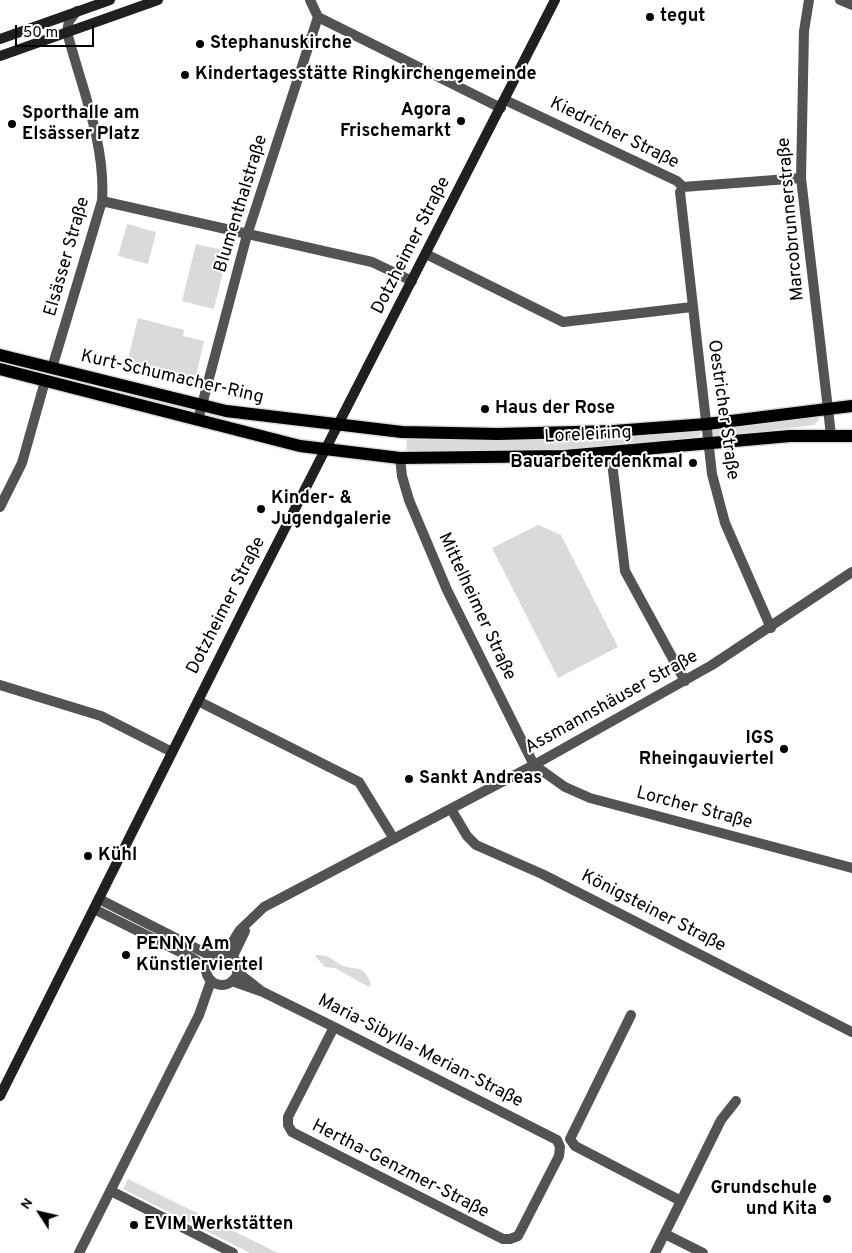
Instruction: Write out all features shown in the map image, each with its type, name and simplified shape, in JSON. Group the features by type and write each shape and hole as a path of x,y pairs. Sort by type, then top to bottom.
{"main road":[{"path":"0,39 110,0"},
{"path":"0,56 158,0"},
{"name":"Dotzheimer Straße","path":"1,1091 556,0"},
{"name":"Kurt-Schumacher-Ring","path":"0,355 202,406 251,415 339,424"},
{"name":"Kurt-Schumacher-Ring","path":"0,369 300,446 326,450"},
{"name":"Loreleiring","path":"339,424 402,432 498,434 614,431 707,424 852,406"},
{"name":"Loreleiring","path":"326,450 400,458 611,454 790,436 852,436"}],"street":[{"path":"310,0 318,17"},
{"name":"Marcobrunnerstraße","path":"809,0 804,31 801,178 829,409 830,435"},
{"path":"840,0 852,5"},
{"path":"67,32 70,21 77,11"},
{"name":"Kiedricher Straße","path":"318,17 503,104 677,181 683,187 801,178"},
{"name":"Blumenthalstraße","path":"198,420 248,235 318,17"},
{"name":"Elsässer Straße","path":"52,368 102,201 100,156 96,133 67,32"},
{"name":"Oestricher Straße","path":"683,187 680,192 712,474 725,523 771,628"},
{"path":"102,201 372,262 412,281"},
{"path":"426,254 563,322 692,307"},
{"path":"0,508 22,463 45,381"},
{"path":"611,454 625,571 685,681"},
{"name":"Mittelheimer Straße","path":"400,458 402,476 409,500 447,590 534,765"},
{"name":"Assmannshäuser Straße","path":"228,956 248,921 264,907 534,765 685,681 771,628 852,572"},
{"path":"0,685 101,716 172,752"},
{"path":"198,701 359,782 394,839"},
{"name":"Lorcher Straße","path":"534,765 565,787 590,798 852,868"},
{"name":"Königsteiner Straße","path":"451,809 466,836 476,846 542,874 852,1032"},
{"path":"79,1253 216,983 235,977 237,964 228,956 213,957 99,898"},
{"path":"94,909 183,954 206,968 216,983"},
{"path":"206,968 213,957"},
{"name":"Maria-Sibylla-Merian-Straße","path":"235,977 554,1137 560,1144 559,1156 534,1207"},
{"path":"631,1015 571,1133 570,1141 575,1146 681,1200"},
{"name":"Hertha-Genzmer-Straße","path":"334,1027 288,1117 288,1126 294,1134 502,1239 518,1236 534,1207"},
{"path":"655,1253 721,1120 736,1101"},
{"path":"111,1191 233,1253"},
{"path":"665,1234 703,1253"}],"shaded area":[{"path":"127,224 156,232 148,264 118,256"},
{"path":"196,244 228,251 214,309 182,301"},
{"path":"138,318 184,330 183,336 204,341 194,384 126,367"},
{"path":"814,414 820,419 814,425 716,437 710,432 714,426"},
{"path":"697,428 701,433 696,439 609,448 406,452 407,436 612,438"},
{"path":"538,525 561,535 618,647 558,678 492,548"},
{"path":"316,955 328,957 347,967 359,969 365,973 371,984 369,987 335,968 325,967"},
{"path":"128,1179 278,1253 250,1253 123,1189"}],"place":[{"name":"tegut","path":"650,17"},
{"name":"Stephanuskirche","path":"200,44"},
{"name":"Kindertagesstätte Ringkirchengemeinde","path":"185,75"},
{"name":"Agora Frischemarkt","path":"461,121"},
{"name":"Sporthalle am Elsässer Platz","path":"12,124"},
{"name":"Haus der Rose","path":"485,409"},
{"name":"Bauarbeiterdenkmal","path":"693,463"},
{"name":"Kinder- & Jugendgalerie","path":"261,509"},
{"name":"IGS Rheingauviertel","path":"784,749"},
{"name":"Sankt Andreas","path":"409,779"},
{"name":"Kühl","path":"88,856"},
{"name":"PENNY Am Künstlerviertel","path":"126,955"},
{"name":"Grundschule und Kita","path":"827,1199"},
{"name":"EVIM Werkstätten","path":"134,1225"}]}
